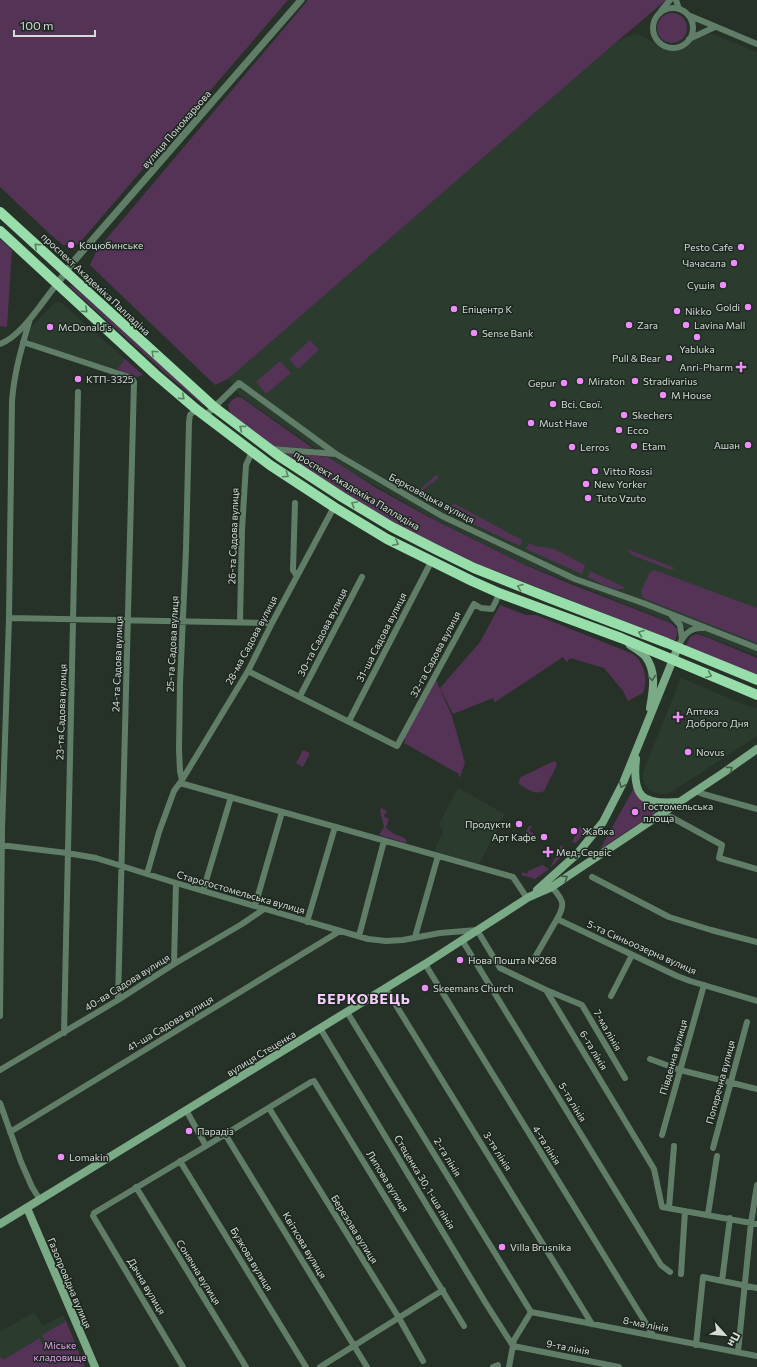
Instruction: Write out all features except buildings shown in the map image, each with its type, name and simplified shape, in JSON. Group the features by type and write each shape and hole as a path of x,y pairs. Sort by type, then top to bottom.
{"highway":[{"name":"проспект Академіка Палладіна","path":"0,212 214,407 269,449 311,478 392,527 441,553 503,580 680,643"},
{"path":"0,231 155,374 196,409 252,452 334,507 387,539 431,562 499,593 621,638 757,695"},
{"path":"680,643 757,680"}],"main road":[{"path":"621,638 644,656 648,662 653,677 647,724"},
{"path":"680,643 637,749 635,775 638,788 642,796 649,801 655,802 679,801 757,749"},
{"name":"вулиця Стеценка","path":"529,897 572,859 603,822 614,802 637,749"},
{"path":"747,756 757,753"},
{"name":"вулиця Стеценка","path":"0,1224 386,989 529,897 552,887 679,801"},
{"name":"Газопровідна вулиця","path":"27,1208 95,1367"}],"street":[{"name":"вулиця Пономарьова","path":"56,284 301,0"},
{"path":"670,0 656,17 653,26 654,36 661,45 671,48 681,46 689,39 715,27"},
{"path":"676,0 679,9"},
{"path":"661,12 673,8 679,9 688,15 757,44"},
{"path":"688,15 693,30 689,39"},
{"path":"0,350 3,343 30,319 56,284"},
{"path":"0,1016 1,845 9,618 12,401 13,386 30,319"},
{"name":"24-та Садова вулиця","path":"23,342 126,376 134,382 118,1000"},
{"name":"Берковецька вулиця","path":"214,407 239,383 336,454 442,516 575,578 711,629 757,648"},
{"name":"23-тя Садова вулиця","path":"64,1033 78,392"},
{"path":"205,416 214,407"},
{"name":"25-та Садова вулиця","path":"181,782 179,750 180,684 189,422 190,415 196,409"},
{"path":"269,449 336,454"},
{"name":"26-та Садова вулиця","path":"240,622 242,530 246,465 252,452"},
{"path":"295,504 293,570 297,576"},
{"name":"28-ма Садова вулиця","path":"181,782 248,671 334,507"},
{"name":"31-ша Садова вулиця","path":"349,721 431,562"},
{"name":"30-та Садова вулиця","path":"300,696 362,577"},
{"name":"32-га Садова вулиця","path":"349,721 397,746 474,604 481,608 492,609 499,593"},
{"name":"Берковецька вулиця","path":"665,612 678,622 681,629 680,643"},
{"path":"9,618 74,620 183,620 272,623"},
{"name":"Берковецька вулиця","path":"680,643 686,634 694,629 711,629"},
{"path":"248,671 349,721"},
{"path":"147,874 167,809 174,791 181,782 513,877 529,897"},
{"path":"696,791 757,809"},
{"path":"203,891 232,797"},
{"path":"254,906 282,812"},
{"path":"661,813 722,845 719,858 757,869"},
{"path":"307,922 335,826"},
{"path":"359,936 384,841"},
{"name":"Старогостомельська вулиця","path":"1,845 96,858 368,939 386,941 440,933 477,930"},
{"path":"415,937 438,856"},
{"path":"592,877 669,917 757,942"},
{"path":"174,964 176,883"},
{"path":"534,959 563,908 561,898 552,887"},
{"name":"40-ва Садова вулиця","path":"0,1070 64,1033 264,909"},
{"name":"5-та Синьоозерна вулиця","path":"557,919 677,976 757,1001"},
{"path":"477,930 500,968 546,990"},
{"name":"41-ша Садова вулиця","path":"10,1132 340,931"},
{"name":"5-та лінія","path":"462,940 656,1258 661,1265 670,1272"},
{"path":"611,996 632,955"},
{"name":"4-та лінія","path":"425,964 653,1335"},
{"name":"Південна вулиця","path":"662,1135 704,985"},
{"name":"3-тя лінія","path":"386,989 592,1324"},
{"name":"7-ма лінія","path":"546,990 582,1005 625,1078"},
{"name":"6-та лінія","path":"546,990 654,1169 665,1208"},
{"name":"2-га лінія","path":"347,1012 531,1312"},
{"name":"Поперечна вулиця","path":"712,1148 747,1022"},
{"name":"Стеценка 30, 1-ша лінія","path":"320,1028 513,1346"},
{"path":"650,1059 680,1070 757,1089"},
{"name":"Липова вулиця","path":"269,1108 311,1082 315,1082 464,1326"},
{"path":"0,1103 32,1187 40,1200"},
{"path":"136,1188 269,1108"},
{"name":"Березова вулиця","path":"269,1108 399,1318 423,1361"},
{"path":"186,1110 206,1146"},
{"name":"Квіткова вулиця","path":"225,1134 367,1367"},
{"path":"674,1146 665,1208 708,1214 754,1223"},
{"path":"708,1214 717,1156"},
{"name":"Бузкова вулиця","path":"180,1161 306,1367"},
{"path":"738,1352 754,1223 757,1185"},
{"name":"Дачна вулиця","path":"136,1188 94,1213 93,1216 183,1367"},
{"name":"Сонячна вулиця","path":"136,1188 246,1367"},
{"path":"681,1274 685,1211"},
{"path":"722,1281 730,1218"},
{"path":"696,1345 703,1277 757,1288"},
{"path":"320,1367 443,1290"},
{"path":"509,1367 517,1334 531,1312"},
{"name":"8-ма лінія","path":"531,1312 757,1356"},
{"name":"9-та лінія","path":"513,1346 619,1367"}],"shaded area":[{"path":"638,34 665,49 677,50 687,46 693,39 704,35 713,34 757,52 757,656 522,563 434,519 346,469 239,395 228,379 613,45 627,36"},
{"path":"59,302 125,359 117,369 32,342 29,337 30,329 54,303"},
{"path":"681,678 748,706 757,708 757,736 670,793 655,793 649,790 646,786 643,779 643,772"},
{"path":"458,788 505,814 479,864 434,851 443,832 439,824"},
{"path":"34,1312 43,1326 63,1315 66,1321 43,1335 45,1342 42,1344 38,1338 3,1360 0,1356 0,1332"}],"green space":[{"path":"0,0 288,0 82,240 78,244 63,245 0,187"},
{"path":"308,0 666,0 228,379 215,385 90,265 97,250"},
{"path":"672,13 678,14 686,22 686,34 678,42 672,43 666,42 658,34 657,28 658,22 666,14"},
{"path":"0,239 12,250 7,327 0,326"},
{"path":"70,285 203,403 203,405 166,374 70,287"},
{"path":"310,340 319,350 298,369 289,359"},
{"path":"125,359 143,375 137,377 117,369"},
{"path":"280,361 291,373 266,394 256,382"},
{"path":"237,397 242,398 314,449 273,446 230,413 228,405"},
{"path":"281,452 328,457 378,489 427,516 523,564 671,623 677,629 675,641 478,564 423,538 370,509"},
{"path":"436,475 439,478 421,491 430,501 428,501 418,495 417,492"},
{"path":"453,503 522,540 520,546 454,515 451,510"},
{"path":"529,543 534,546 554,549 585,565 582,574 526,549"},
{"path":"627,549 675,568 671,570 632,555"},
{"path":"654,570 757,608 757,643 642,597 641,591 650,572"},
{"path":"590,571 626,588 617,589 602,584 588,577"},
{"path":"500,605 526,615 536,615 633,654 643,667 645,683 643,693 628,701 623,691 604,668 570,658 567,662 563,657 495,702 493,698 453,714 440,688 480,642"},
{"path":"696,634 757,658 757,676 687,647 686,645 691,636"},
{"path":"435,678 452,716 465,763 460,777 458,776 459,774 404,743 404,738"},
{"path":"303,750 310,753 303,767 296,763"},
{"path":"555,761 557,765 544,791 538,793 534,792 518,783 521,777"},
{"path":"634,788 664,807 600,849"},
{"path":"381,808 387,811 384,816 389,819 386,828 394,834 403,837 407,841 406,843 379,835 384,827 380,811"},
{"path":"529,826 532,826 529,831 533,833 528,843 522,842 521,840"},
{"path":"580,826 587,830 576,843 572,842"},
{"path":"561,845 566,849 566,852 550,868"},
{"path":"542,865 549,869 535,879 521,875 523,872 527,874 528,871"},
{"name":"Міське кладовище","path":"66,1321 85,1367 0,1367 0,1356 3,1360 39,1338 42,1344 45,1342 42,1335"}],"place":[{"name":"Коцюбинське","path":"71,245"},
{"name":"Pesto Cafe","path":"741,247"},
{"name":"Чачасала","path":"734,263"},
{"name":"Сушія","path":"723,285"},
{"name":"Goldi","path":"748,307"},
{"name":"Епіцентр К","path":"454,309"},
{"name":"Nikko","path":"677,311"},
{"name":"Zara","path":"629,325"},
{"name":"Lavina Mall","path":"686,325"},
{"name":"McDonald's","path":"50,327"},
{"name":"Sense Bank","path":"474,333"},
{"name":"Yabluka","path":"697,337"},
{"name":"Pull & Bear","path":"669,358"},
{"name":"Anri-Pharm","path":"741,367"},
{"name":"КТП-3325","path":"78,379"},
{"name":"Miraton","path":"580,381"},
{"name":"Stradivarius","path":"635,381"},
{"name":"Gepur","path":"564,383"},
{"name":"M House","path":"663,395"},
{"name":"Всі. Свої.","path":"553,404"},
{"name":"Skechers","path":"624,415"},
{"name":"Must Have","path":"531,423"},
{"name":"Ecco","path":"619,430"},
{"name":"Ашан","path":"748,445"},
{"name":"Etam","path":"634,446"},
{"name":"Lerros","path":"572,447"},
{"name":"Vitto Rossi","path":"595,471"},
{"name":"New Yorker","path":"586,484"},
{"name":"Tuto Vzuto","path":"588,498"},
{"name":"Аптека Доброго Дня","path":"678,717"},
{"name":"Novus","path":"688,752"},
{"name":"Гостомельська площа","path":"635,812"},
{"name":"Продукти","path":"519,824"},
{"name":"Жабка","path":"574,831"},
{"name":"Арт Кафе","path":"544,837"},
{"name":"Мед-Сервіс","path":"548,852"},
{"name":"Нова Пошта №268","path":"460,960"},
{"name":"Skeemans Church","path":"425,988"},
{"name":"Парадіз","path":"189,1131"},
{"name":"Lomakin","path":"61,1157"},
{"name":"Villa Brusnika","path":"502,1247"}],"district":[{"name":"БЕРКОВЕЦЬ","path":"364,999"}]}
